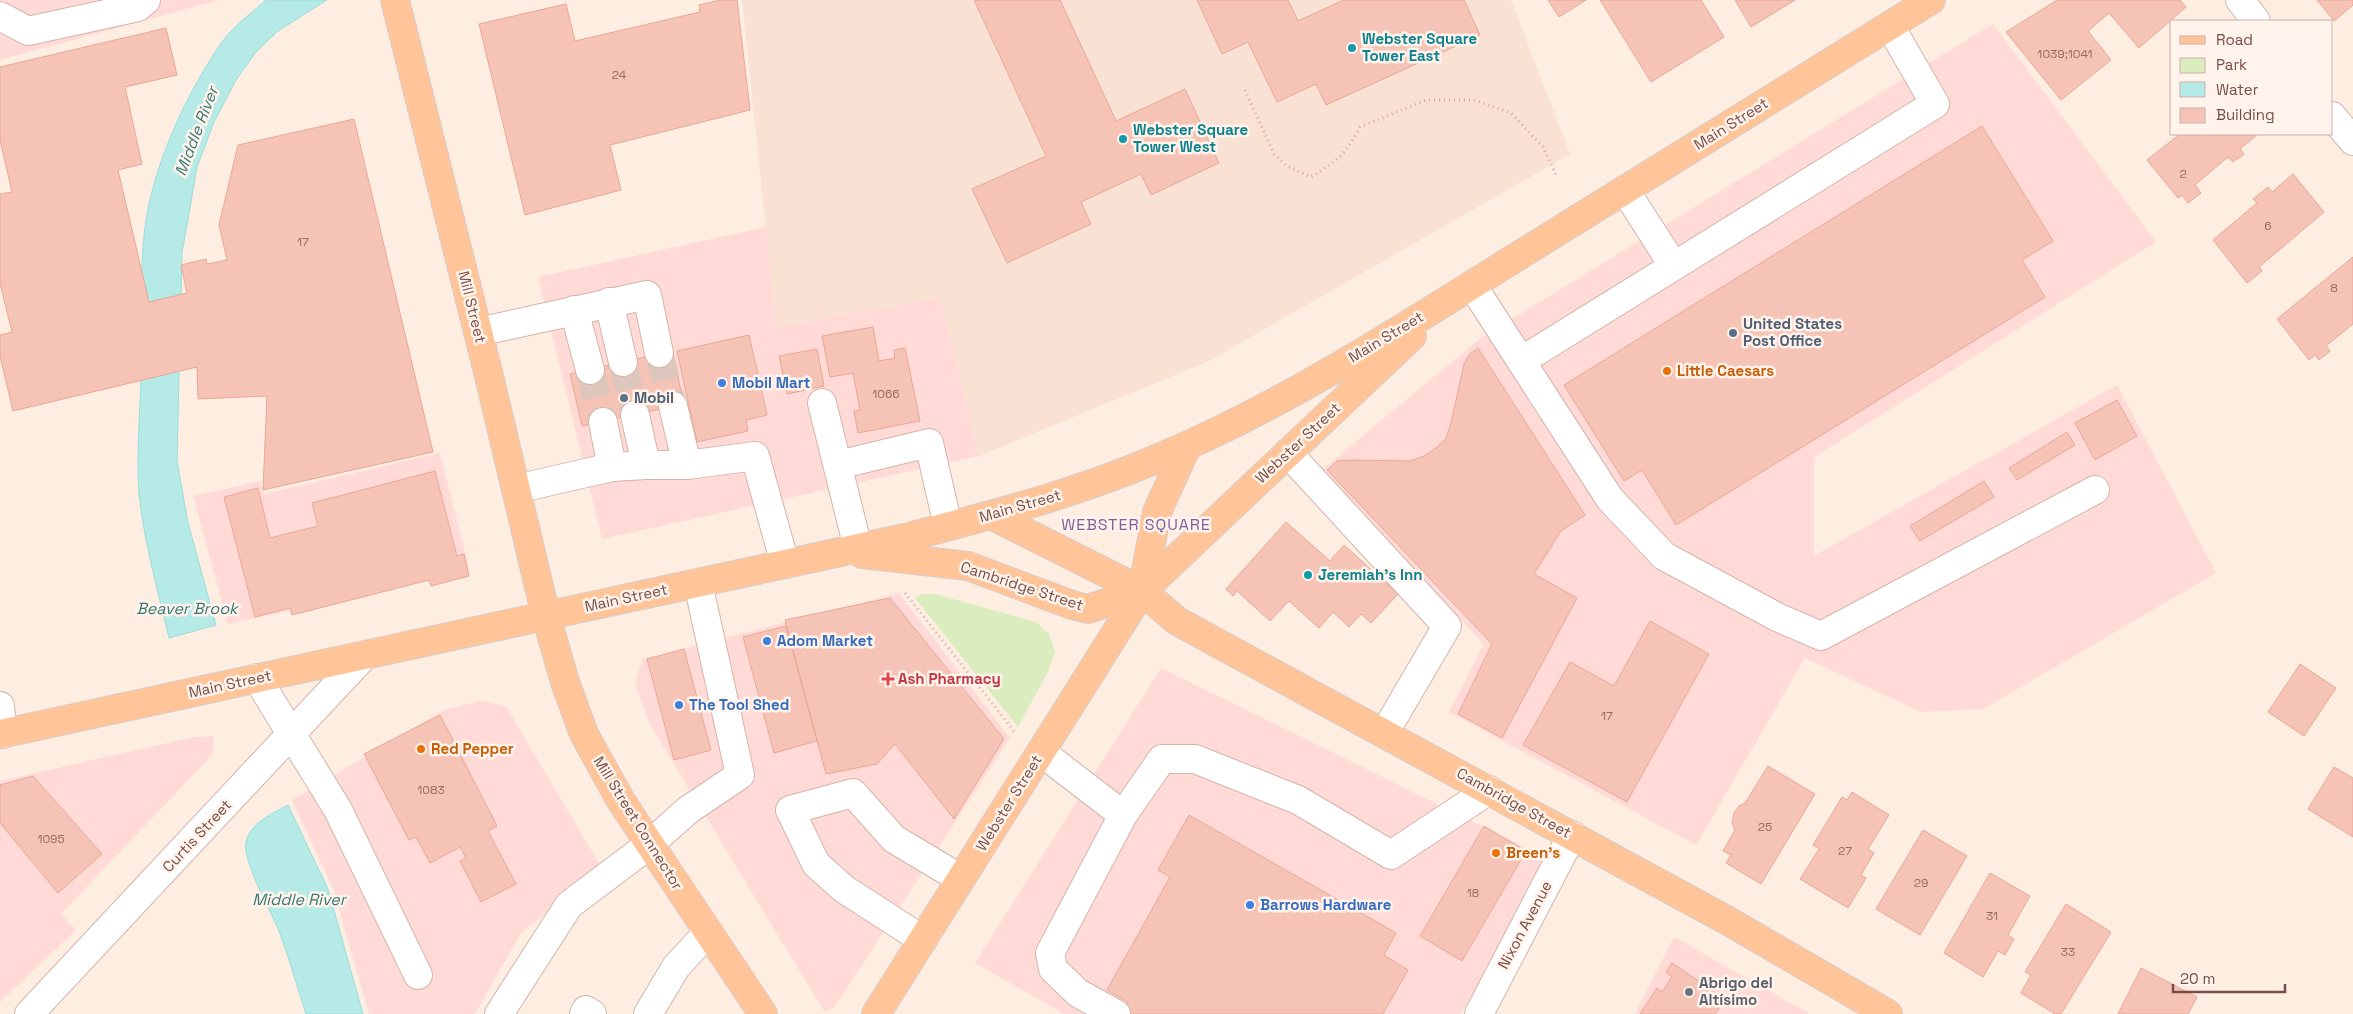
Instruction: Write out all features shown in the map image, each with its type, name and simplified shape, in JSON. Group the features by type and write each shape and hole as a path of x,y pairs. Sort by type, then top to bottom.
{"main road":[{"name":"Mill Street","path":"394,0 478,332 546,616"},
{"name":"Main Street","path":"1,734 786,564 948,526 1058,496 1187,446 1279,400 1372,347 1930,0"},
{"name":"Webster Street","path":"876,1014 1142,591 1464,290"},
{"name":"Webster Street","path":"1142,591 1157,512 1187,446"},
{"name":"Cambridge Street","path":"990,515 1142,591 1177,621 1385,732 1730,922 1888,1014"},
{"name":"Cambridge Street","path":"848,550 968,566 1072,605 1088,609 1142,591"},
{"name":"Mill Street Connector","path":"546,616 561,671 584,734 621,801 763,1014"}],"street":[{"path":"0,16 28,30 138,7 146,0"},
{"path":"2240,0 2255,20"},
{"path":"1521,361 1935,104 1890,26"},
{"path":"2333,117 2353,141"},
{"path":"1625,190 1673,265"},
{"path":"1464,290 1521,361 1610,499 1664,556 1777,618 1822,636 2095,490"},
{"path":"478,332 647,295 659,353"},
{"path":"609,302 623,362"},
{"path":"574,310 590,370"},
{"path":"822,403 838,464 848,550"},
{"path":"673,406 687,465"},
{"path":"635,414 646,464"},
{"path":"603,422 612,467"},
{"path":"838,464 929,443 948,526"},
{"path":"1288,453 1447,626 1385,732"},
{"path":"516,489 612,467 646,464 687,465 755,456 786,564"},
{"path":"499,1014 569,905 650,844 688,810 740,776 698,582"},
{"name":"Curtis Street","path":"29,1014 363,657"},
{"path":"256,678 290,736 338,810 418,975"},
{"path":"0,706 1,734"},
{"path":"1041,752 1123,816"},
{"path":"1116,1014 1078,993 1053,969 1050,954 1123,816 1162,759 1195,759 1298,800 1391,855 1489,790"},
{"path":"923,940 844,889 816,864 790,810 853,793 894,838 961,879"},
{"name":"Nixon Avenue","path":"1479,1014 1572,835"},
{"path":"648,1014 676,966 708,932"},
{"path":"584,1014 586,1010 592,1014"}],"path":[{"path":"1245,90 1274,154 1287,166 1311,177 1337,162 1351,146 1360,127 1426,100 1474,100 1511,113 1543,147 1557,177"},
{"path":"902,588 1018,736"}],"shaded area":[{"path":"0,0 219,0 0,60"},
{"path":"742,0 1511,0 1570,154 1209,361 979,456 940,298 776,327"},
{"path":"1993,24 2156,242 1814,457 1814,556 2117,385 2216,573 1983,709 1921,712 1805,658 1696,845 1449,712 1484,644 1319,472 1481,338"},
{"path":"766,227 776,327 940,298 979,456 602,539 538,277"},
{"path":"440,453 470,572 228,624 193,496 260,481 264,494"},
{"path":"899,593 1010,738 834,1008 824,1011 649,723 635,682 643,659"},
{"path":"1161,668 1549,859 1461,1014 1064,1014 975,963"},
{"path":"481,701 506,706 602,869 521,933 475,1014 369,1014 334,891 292,800 444,710"},
{"path":"214,736 212,755 61,914 76,930 0,1002 0,781 194,737"},
{"path":"1674,937 1810,1014 1635,1014"}],"green space":[{"path":"922,594 935,594 1036,622 1049,634 1055,652 1048,672 1018,727 915,598"}],"water":[{"name":"Beaver Brook","path":"266,0 327,0 278,31 256,52 236,80 214,122 197,167 182,252 177,461 188,523 216,625 169,638 148,548 139,494 138,459 144,231 159,169 176,124 197,81 226,36"},
{"name":"Middle River","path":"288,805 328,889 363,1014 306,1014 279,931 248,861 246,842 252,829 263,819"}],"building":[{"path":"720,0 737,0 750,110 610,145 621,190 525,215 479,24 566,4 575,41 700,12 699,5"},
{"name":"Webster Square Tower West","path":"974,0 1060,0 1116,121 1185,89 1219,163 1151,195 1141,174 1081,202 1091,224 1007,263 972,189 1046,156"},
{"name":"Webster Square Tower East","path":"1197,0 1288,0 1298,21 1344,0 1464,0 1480,35 1326,105 1316,84 1277,102 1248,42 1222,54"},
{"path":"1548,0 1586,0 1559,17"},
{"path":"1600,0 1701,0 1724,37 1651,82"},
{"path":"1735,0 1795,0 1751,27"},
{"path":"2057,0 2180,0 2186,7 2139,48 2109,13 2088,31 2111,60 2061,100 2006,32"},
{"path":"2317,0 2353,0 2353,5 2334,21"},
{"path":"166,28 177,75 125,87 142,164 118,170 149,302 187,293 181,265 206,259 207,264 227,260 219,225 238,145 354,119 433,452 263,490 267,396 198,399 197,367 13,411 0,356 0,335 12,332 0,283 0,194 12,192 0,140 0,67"},
{"path":"1982,126 2053,241 2022,260 2045,297 1676,525 1642,470 1624,481 1564,385"},
{"path":"2179,135 2257,135 2240,149 2244,154 2233,162 2228,157 2195,185 2201,193 2188,203 2182,195 2178,198 2147,160"},
{"path":"2293,174 2324,212 2259,267 2262,271 2247,283 2213,240 2257,203 2253,199 2268,187 2272,192"},
{"path":"2353,257 2353,324 2326,346 2330,351 2319,360 2315,355 2309,360 2277,319"},
{"path":"873,327 879,361 895,358 894,350 905,348 920,421 858,433 854,411 860,410 853,373 830,377 822,336"},
{"name":"Mobil Mart","path":"749,335 767,415 746,420 748,431 697,442 677,351"},
{"path":"1478,348 1585,515 1561,531 1534,574 1577,598 1502,738 1458,714 1492,644 1327,470 1337,461 1410,461 1424,456 1436,448 1446,438 1451,423 1464,364 1469,355"},
{"path":"817,349 824,386 787,394 779,356"},
{"path":"672,351 684,404 582,426 570,374"},
{"path":"2117,400 2137,436 2095,460 2075,423"},
{"path":"2067,432 2075,445 2017,480 2009,468"},
{"path":"435,471 457,556 464,554 469,576 431,586 429,580 292,615 290,608 255,617 224,497 258,488 270,538 318,526 312,503"},
{"path":"1984,481 1994,497 1920,541 1910,526"},
{"name":"Jeremiah's Inn","path":"1286,522 1330,561 1344,545 1398,594 1371,623 1361,614 1349,627 1333,612 1319,628 1289,601 1270,621 1237,591 1233,596 1226,589"},
{"path":"890,598 1004,739 954,819 895,744 877,764 826,774 785,620"},
{"path":"1650,621 1709,654 1627,802 1523,745 1570,662 1614,686"},
{"path":"786,626 817,741 774,753 743,637"},
{"name":"The Tool Shed","path":"684,649 711,750 674,760 647,659"},
{"path":"2300,664 2336,688 2304,736 2268,712"},
{"path":"440,715 497,826 488,831 516,884 481,902 460,861 466,858 460,847 430,863 416,837 409,840 364,754"},
{"path":"1768,766 1815,794 1761,884 1726,863 1731,855 1723,851 1735,830 1732,823 1734,813 1739,806 1745,803"},
{"path":"2334,767 2353,778 2353,837 2308,809"},
{"path":"33,776 102,854 58,893 0,823 0,785"},
{"path":"1852,792 1889,815 1868,849 1874,853 1861,875 1866,878 1848,908 1800,879 1819,849 1813,845 1842,797 1847,800"},
{"name":"Barrows Hardware","path":"1189,815 1396,933 1384,955 1408,970 1383,1014 1121,1014 1128,1002 1107,990 1170,877 1158,870"},
{"path":"1484,826 1526,851 1462,961 1420,936"},
{"path":"1923,830 1967,856 1920,935 1876,909"},
{"path":"1990,873 2030,896 2008,935 2014,939 2005,955 1998,951 1983,977 1944,953"},
{"path":"2066,904 2111,932 2061,1014 2055,1014 2021,993 2031,975 2025,972"},
{"path":"1672,963 1725,999 1715,1014 1640,1014 1657,988 1662,992 1672,977 1666,972"},
{"path":"2141,968 2197,997 2188,1014 2118,1014"}],"tunnel":[{"path":"659,353 673,406"},
{"path":"623,362 635,415"},
{"path":"590,370 603,422"}],"place":[{"name":"Webster Square Tower East","path":"1352,48"},
{"name":"Webster Square Tower West","path":"1123,139"},
{"name":"United States Post Office","path":"1733,333"},
{"name":"Little Caesars","path":"1667,371"},
{"name":"Mobil Mart","path":"722,383"},
{"name":"Mobil","path":"624,398"},
{"name":"Jeremiah's Inn","path":"1308,575"},
{"name":"Adom Market","path":"767,641"},
{"name":"Ash Pharmacy","path":"888,679"},
{"name":"The Tool Shed","path":"679,705"},
{"name":"Red Pepper","path":"421,749"},
{"name":"Breen's","path":"1496,853"},
{"name":"Barrows Hardware","path":"1250,905"},
{"name":"Abrigo del Altísimo","path":"1689,992"}],"district":[{"name":"WEBSTER SQUARE","path":"1136,524"}]}
